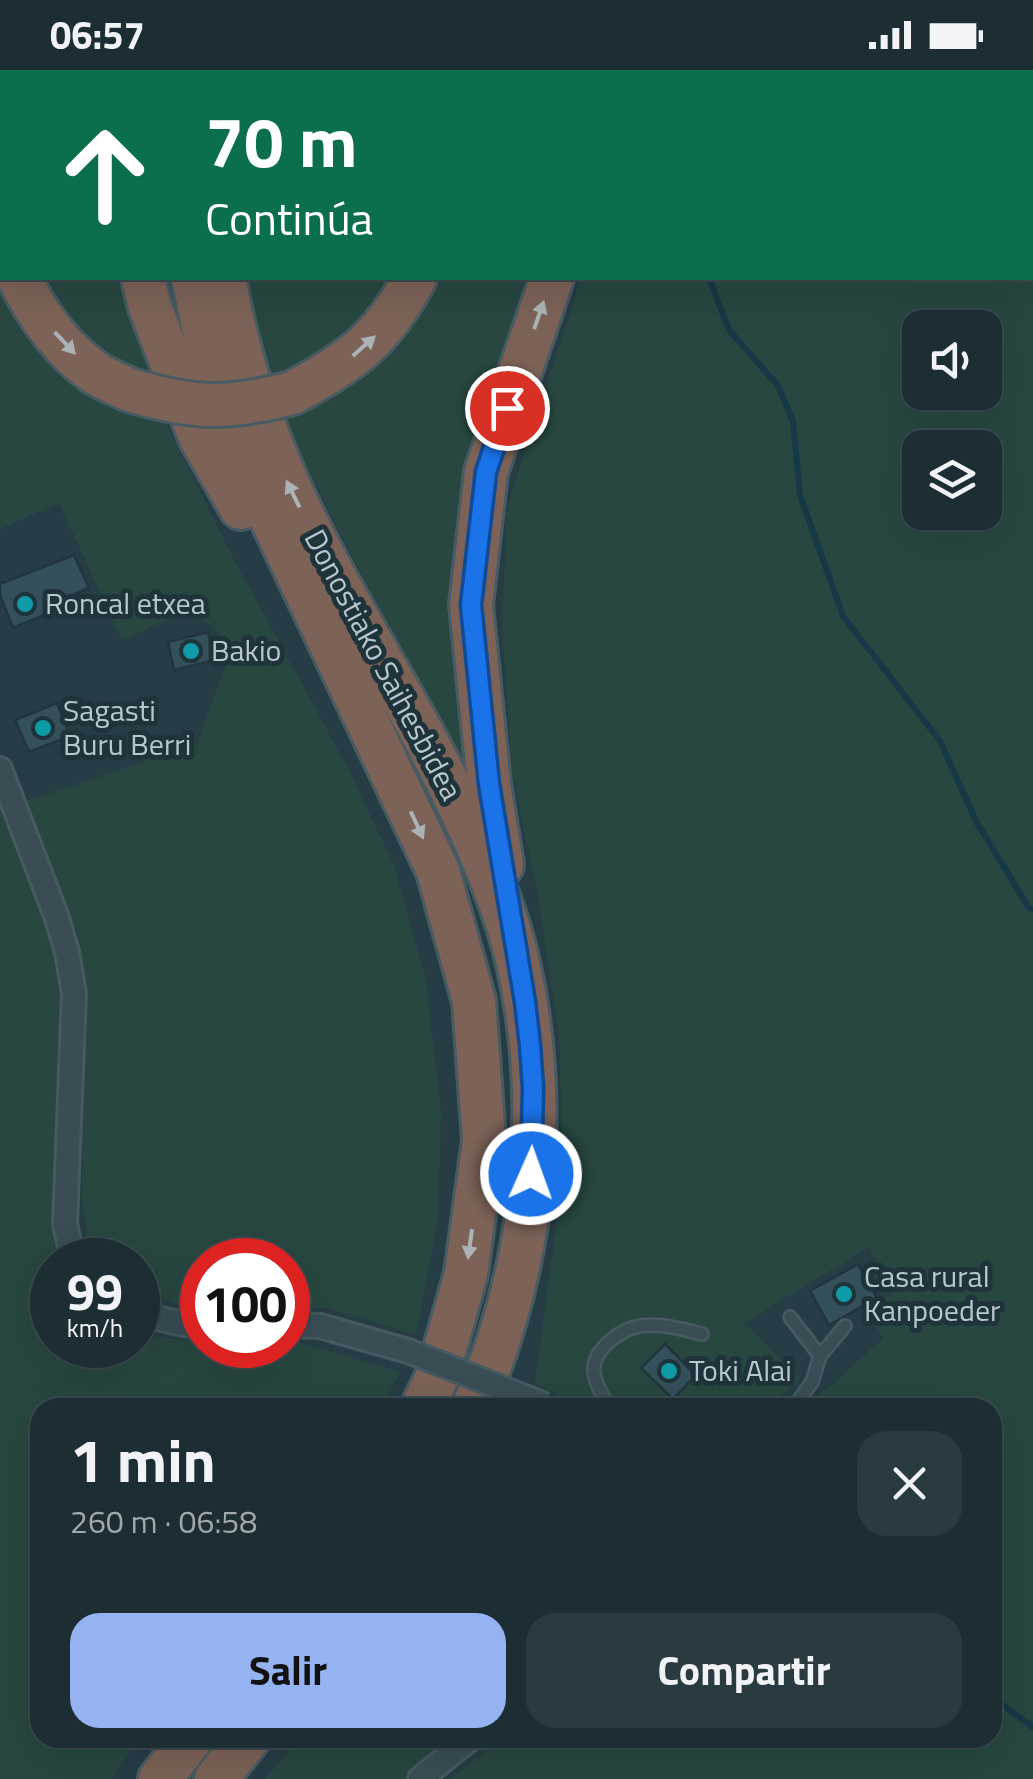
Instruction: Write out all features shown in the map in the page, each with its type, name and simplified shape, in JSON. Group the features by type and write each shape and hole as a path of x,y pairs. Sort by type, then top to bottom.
{"highway":[{"path":"20,280 39,314 93,372 130,390 169,402 210,406 249,404 292,393 331,372 368,345 398,310 414,280"},
{"path":"143,280 200,437 375,737"},
{"name":"Donostiako Saihesbidea","path":"193,280 214,378 246,463 438,871 474,1001 484,1140 466,1274 438,1376 427,1398"},
{"name":"Donostiako Saihesbidea","path":"224,280 240,356 282,470 462,814 518,959 531,1059 531,1174 509,1305 477,1398"},
{"path":"518,959 489,784 471,605 486,472 551,280"},
{"path":"160,1779 184,1748"},
{"path":"216,1779 241,1748"}],"street":[{"path":"0,769 57,918 74,994 65,1210 68,1238"},
{"path":"310,1326 408,1350 527,1398"},
{"path":"420,1779 458,1748"}],"lane":[{"path":"790,1317 820,1356"},
{"path":"606,1398 594,1366 602,1348 616,1337 637,1326 668,1325 702,1334"},
{"path":"800,1398 812,1382 820,1356 845,1326"}],"green space":[{"path":"0,280 43,353 93,397 163,418 239,569 350,772 395,868 426,981 441,1110 438,1218 416,1335 327,1308 310,1308 310,1238 180,1238 180,1305 160,1298 160,1238 88,1238 82,1197 86,995 79,937 24,802 197,744 233,645 191,609 122,640 59,503 0,529"},
{"path":"42,280 528,280 472,435 455,545 455,658 472,794 288,429 259,342 149,378 102,353 52,301"},
{"path":"580,280 1033,280 1033,1779 451,1779 490,1748 1002,1748 1002,1398 814,1398 883,1338 866,1309 894,1292 869,1247 744,1323 801,1379 777,1398 564,1398 535,1383 563,1175 559,1037 538,896 512,772 502,627 507,507"},
{"path":"0,796 57,941 63,1003 57,1141 59,1238 30,1238 30,1368 160,1368 160,1337 180,1340 180,1368 310,1368 310,1346 400,1372 387,1398 30,1398 30,1748 132,1748 111,1779 0,1779"},
{"path":"292,1748 446,1748 410,1779 265,1779"}],"building":[{"path":"74,555 89,588 47,606 49,613 13,628 0,595 0,584"},
{"name":"Bakio","path":"208,632 215,660 174,670 168,642"},
{"name":"Sagasti Buru Berri","path":"57,703 70,736 29,752 15,720"},
{"name":"Casa rural Kanpoeder","path":"858,1264 877,1298 829,1325 810,1291"},
{"name":"Toki Alai","path":"665,1344 696,1375 672,1398 641,1368"}],"waterway":[{"path":"710,280 729,330 778,386 793,421 800,495 843,616 940,741 976,821 1033,909"},
{"path":"1002,1704 1033,1727"}],"place":[{"name":"Roncal etxea","path":"25,604"},
{"name":"Bakio","path":"191,651"},
{"name":"Sagasti Buru Berri","path":"43,728"},
{"name":"Casa rural Kanpoeder","path":"844,1294"},
{"name":"Toki Alai","path":"669,1371"}],"route":[{"path":"507,408 486,472 471,605 489,784 530,1045 531,1174"}]}
